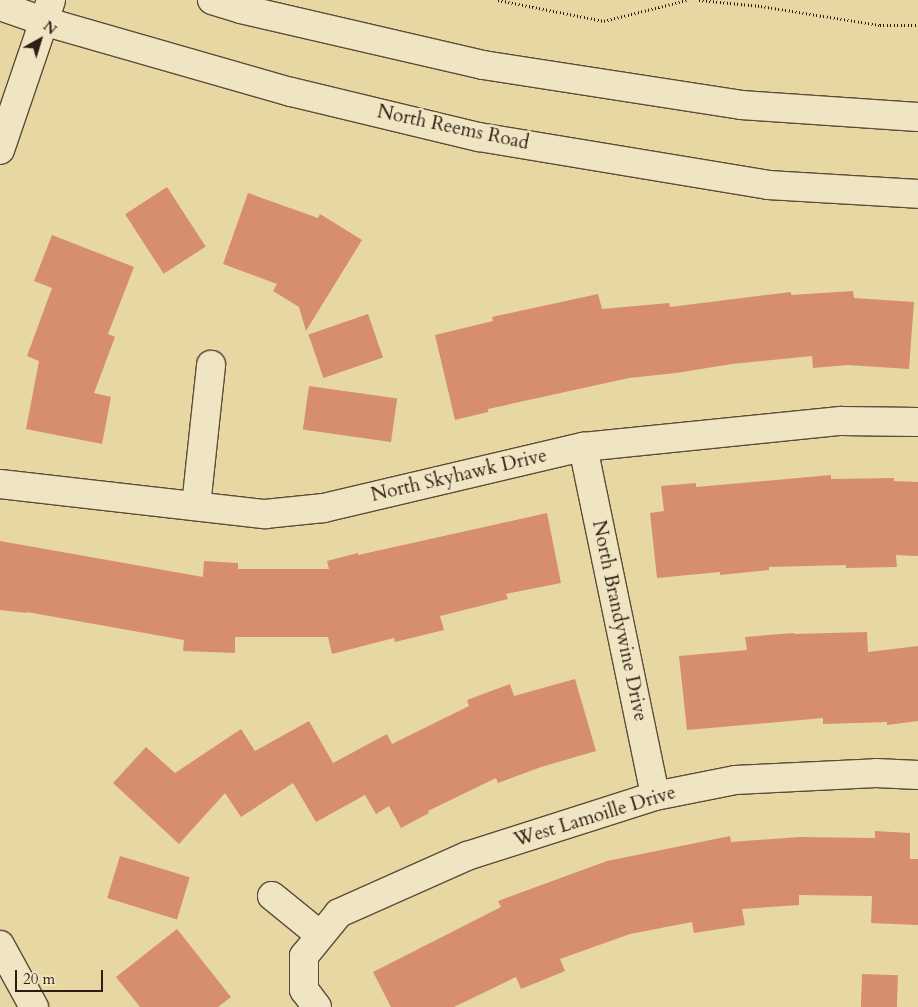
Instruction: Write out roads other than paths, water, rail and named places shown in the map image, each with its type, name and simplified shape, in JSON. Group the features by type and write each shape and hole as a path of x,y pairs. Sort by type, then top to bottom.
{"street":[{"path":"212,0 241,10 483,65 741,105 918,117"},
{"name":"North Reems Road","path":"0,6 47,10 291,92 479,137 768,185 918,194"},
{"path":"0,150 47,10"},
{"path":"196,506 211,365"},
{"name":"North Skyhawk Drive","path":"0,484 265,514 324,508 583,447 841,421 918,422"},
{"name":"North Brandywine Drive","path":"583,447 656,796"},
{"name":"West Lamoille Drive","path":"312,946 339,913 467,856 656,796 735,780 876,773 918,776"},
{"path":"272,896 312,946 304,990 317,1007"},
{"path":"0,945 34,1007"}]}
